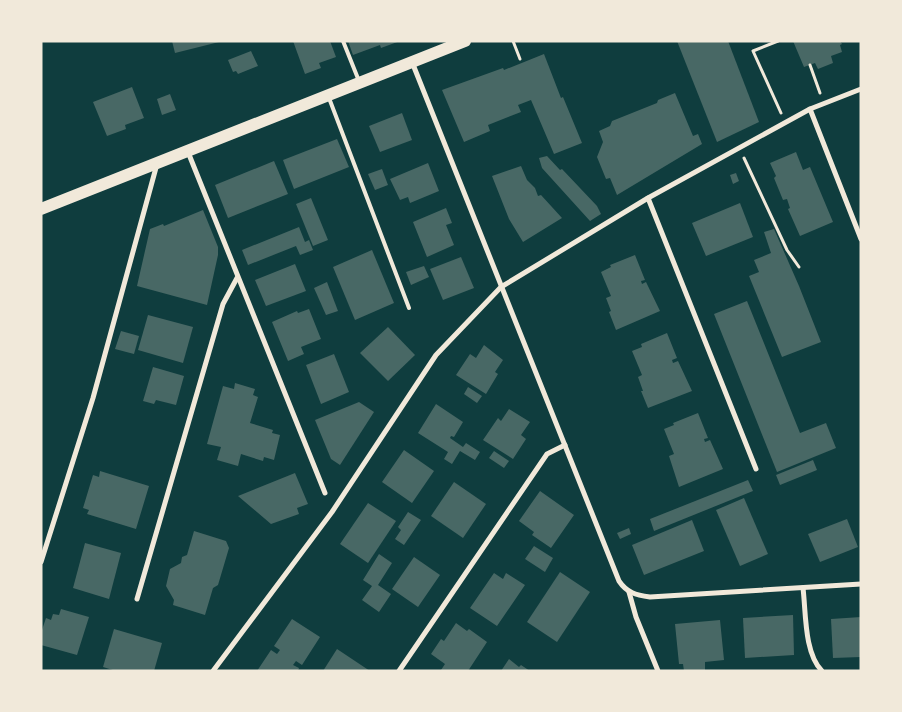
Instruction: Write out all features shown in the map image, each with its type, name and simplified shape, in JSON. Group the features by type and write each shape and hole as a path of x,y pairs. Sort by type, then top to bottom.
{"main road":[{"path":"41,209 465,41"}],"street":[{"path":"412,62 619,581 629,592 638,596 650,597 861,584"},
{"path":"214,670 332,512 436,355 501,287 648,198 810,109 861,89"},
{"path":"810,109 861,239"},
{"path":"188,151 237,278 325,493"},
{"path":"41,562 93,398 158,163"},
{"path":"648,198 756,469"},
{"path":"137,598 223,304 237,278"},
{"path":"399,671 547,454 565,445"},
{"path":"803,588 811,654 816,665 822,671"},
{"path":"629,592 636,618 658,671"}],"lane":[{"path":"343,41 359,83"},
{"path":"328,96 409,308"}],"path":[{"path":"513,41 520,59"},
{"path":"778,41 753,51 785,123"},
{"path":"810,65 824,102"},
{"path":"739,148 787,250 799,267"}],"building":[{"path":"172,41 218,41 219,42 175,53"},
{"path":"293,41 330,41 336,57 319,63 321,68 305,74"},
{"path":"348,41 400,41 381,48 380,45 353,55"},
{"path":"677,41 728,41 759,122 717,142"},
{"path":"793,41 840,41 842,52 831,56 833,63 818,69 815,63 804,67"},
{"path":"251,51 258,66 238,74 236,71 233,72 228,60"},
{"path":"544,54 561,98 563,97 582,143 554,154 531,100 518,105 521,112 488,125 490,131 464,142 442,90 503,68 504,70"},
{"path":"132,87 144,118 125,125 126,129 107,136 93,102"},
{"path":"675,93 693,136 698,134 702,144 617,195 610,178 606,179 597,157 603,142 599,131 610,126 612,121 657,103 658,100"},
{"path":"170,94 176,110 162,115 157,99"},
{"path":"402,113 412,140 380,152 369,126"},
{"path":"337,139 349,167 294,189 283,160"},
{"path":"796,152 803,170 810,167 833,222 800,236 788,209 790,208 787,199 783,200 770,163"},
{"path":"547,156 597,206 601,214 590,221 542,168 539,158"},
{"path":"274,161 288,194 228,218 215,185"},
{"path":"428,163 439,191 410,203 408,197 400,200 390,179"},
{"path":"521,166 527,180 535,188 538,196 541,195 562,218 523,242 509,219 492,176"},
{"path":"382,169 388,185 375,190 368,174"},
{"path":"736,173 739,181 733,184 730,175"},
{"path":"311,198 328,240 313,246 296,204"},
{"path":"740,203 753,237 706,256 692,223"},
{"path":"446,208 452,223 446,225 454,245 427,257 413,222"},
{"path":"203,210 218,247 207,305 137,286 150,229 163,224 164,226"},
{"path":"299,227 305,242 309,240 313,250 300,255 296,246 248,265 242,250"},
{"path":"774,229 821,342 782,357 749,276 759,272 754,260 771,253 764,232"},
{"path":"372,250 394,303 355,320 333,267"},
{"path":"635,255 645,280 641,281 642,284 646,282 660,311 616,330 606,298 611,296 601,272 611,267 610,265"},
{"path":"461,257 474,288 443,300 430,269"},
{"path":"295,264 306,291 266,306 255,280"},
{"path":"424,266 429,277 411,285 406,272"},
{"path":"327,282 338,311 326,315 314,288"},
{"path":"747,301 800,433 826,423 836,448 777,472 714,314"},
{"path":"309,309 321,339 301,347 304,354 288,361 272,322 297,311 298,313"},
{"path":"148,315 193,327 183,363 138,350"},
{"path":"388,327 415,355 388,381 360,353"},
{"path":"121,331 139,336 134,354 115,349"},
{"path":"667,333 677,358 672,360 673,363 678,361 692,391 648,408 638,377 642,375 632,351 642,347 641,344"},
{"path":"484,345 503,360 495,372 498,374 486,394 456,375 470,354 476,358"},
{"path":"334,354 349,392 321,404 306,365"},
{"path":"153,367 184,376 176,405 156,400 154,404 143,401"},
{"path":"235,383 255,389 253,395 258,397 250,423 273,430 272,433 280,435 274,460 264,457 263,461 241,454 238,466 217,460 221,447 207,444 223,386 234,389"},
{"path":"468,387 482,396 477,403 464,394"},
{"path":"359,402 374,412 340,465 331,459 315,420"},
{"path":"436,404 463,422 454,437 451,436 450,438 463,447 466,443 480,452 475,460 460,451 452,464 444,459 448,452 418,433"},
{"path":"509,409 530,422 521,435 526,439 513,459 483,440 498,418 501,421"},
{"path":"698,413 708,438 704,439 705,442 710,440 723,469 679,487 669,456 674,454 664,429 674,425 673,423"},
{"path":"404,450 434,471 412,503 382,482"},
{"path":"494,451 509,461 504,468 489,458"},
{"path":"813,460 817,470 780,485 776,475"},
{"path":"100,471 149,486 136,529 87,514 89,510 83,508 93,475 99,477"},
{"path":"295,473 308,504 297,508 299,514 271,524 238,496"},
{"path":"748,480 753,491 654,531 650,519"},
{"path":"454,482 486,504 463,538 431,516"},
{"path":"540,491 574,515 551,548 532,535 534,532 519,521"},
{"path":"744,498 768,554 740,566 716,510"},
{"path":"368,503 396,521 368,563 340,544"},
{"path":"408,512 421,520 404,545 395,539 401,530 398,527"},
{"path":"847,519 858,547 820,562 808,534"},
{"path":"692,520 704,551 644,575 632,545"},
{"path":"629,528 631,534 620,539 617,533"},
{"path":"194,531 226,541 229,548 218,585 213,588 205,615 173,605 174,600 166,586 170,569 181,563 182,557 187,555"},
{"path":"85,543 121,553 109,599 73,588"},
{"path":"534,546 553,558 545,572 525,559"},
{"path":"379,554 392,563 378,585 391,594 379,612 362,600 372,586 363,580"},
{"path":"414,557 440,575 418,607 392,589"},
{"path":"560,572 590,592 557,642 527,622"},
{"path":"494,573 503,579 506,573 525,585 497,626 470,608"},
{"path":"61,609 89,617 77,655 41,645 41,633 46,618 51,620 53,614 59,615"},
{"path":"793,615 794,655 745,658 743,618"},
{"path":"861,617 861,657 833,658 831,619"},
{"path":"292,619 320,637 302,665 296,661 293,665 299,668 298,671 257,671 271,650 277,654 280,650 274,646"},
{"path":"720,620 724,660 705,662 705,671 684,671 683,664 679,664 675,624"},
{"path":"456,623 467,631 469,629 487,642 468,671 442,671 445,664 431,654 441,639 444,641"},
{"path":"114,629 162,643 154,671 116,671 103,667"},
{"path":"337,649 370,671 323,671"},
{"path":"509,659 519,667 521,665 530,671 501,671"}]}
